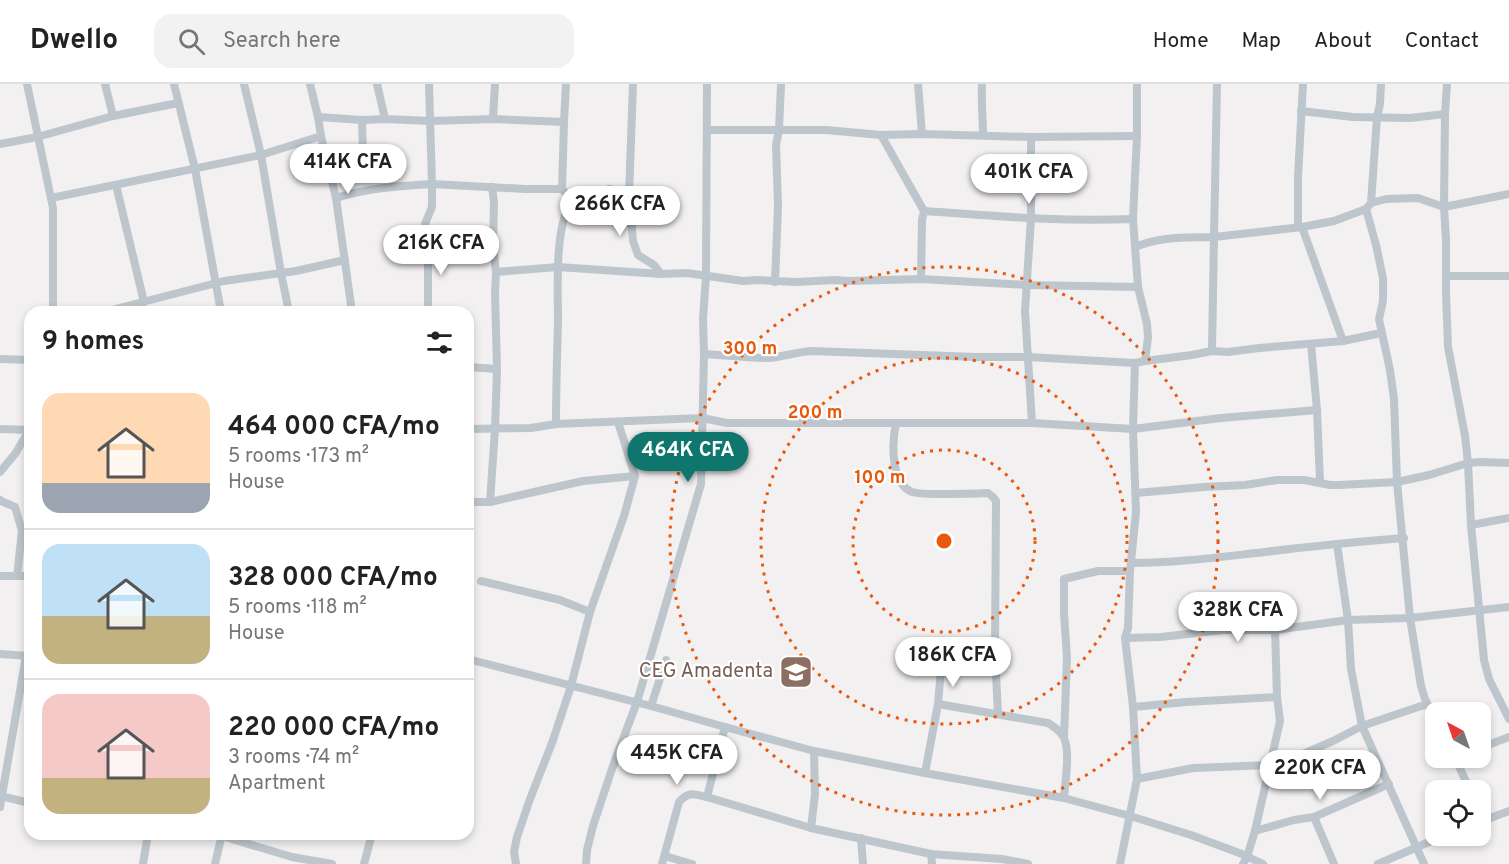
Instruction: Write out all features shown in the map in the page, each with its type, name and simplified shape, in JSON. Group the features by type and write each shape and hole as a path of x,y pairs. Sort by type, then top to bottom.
{"street":[{"path":"27,84 51,198 53,306"},
{"path":"105,84 113,116"},
{"path":"174,84 195,169 220,306"},
{"path":"244,84 261,155 288,306"},
{"path":"310,84 336,198 351,306"},
{"path":"377,84 385,119"},
{"path":"428,306 428,239 425,224 432,207 429,84"},
{"path":"493,118 495,84"},
{"path":"566,84 562,189 572,200 583,200 606,189 629,196"},
{"path":"633,84 629,196 633,241 638,255 654,265 661,274"},
{"path":"586,864 593,826 637,702 701,484 703,319 706,276 707,84"},
{"path":"775,282 776,145 781,84"},
{"path":"918,84 922,134"},
{"path":"982,84 982,135"},
{"path":"1137,84 1133,219 1138,287 1147,330 1145,361"},
{"path":"1212,351 1218,84"},
{"path":"1303,84 1298,177 1300,227 1343,341"},
{"path":"1381,84 1369,206 1383,278 1383,301 1379,320 1394,399 1397,482 1410,618 1421,686 1426,702"},
{"path":"1447,84 1444,114 1444,207 1448,347 1465,436 1484,660 1489,679 1509,719"},
{"path":"0,144 37,137 113,116 178,103"},
{"path":"1301,111 1353,117 1410,118 1444,114"},
{"path":"318,117 430,121 493,118 564,122"},
{"path":"362,120 363,155"},
{"path":"707,130 826,130 881,135 1137,136"},
{"path":"881,135 924,211 921,279"},
{"path":"51,198 261,155 321,136"},
{"path":"1031,137 1031,218 1025,311 1032,423"},
{"path":"336,198 370,189 432,184 562,189"},
{"path":"116,185 144,302"},
{"path":"490,502 496,369 496,272 492,187"},
{"path":"1135,247 1174,237 1214,237 1334,221 1386,199 1418,198 1444,207 1509,194"},
{"path":"556,424 558,267 565,216 572,200"},
{"path":"924,211 1031,218 1133,219"},
{"path":"128,306 236,279 296,271 345,260"},
{"path":"496,272 558,267 661,274 687,273 730,280 775,282 921,279 1028,285 1138,287"},
{"path":"1446,276 1509,276"},
{"path":"704,354 767,358 811,351 1028,357 1135,363 1212,351 1228,352 1343,341 1382,333"},
{"path":"1311,344 1320,482"},
{"path":"0,359 24,360"},
{"path":"1120,864 1137,779 1133,707 1125,638 1128,628 1135,528 1133,429 1135,363"},
{"path":"474,367 496,369"},
{"path":"474,429 702,418 727,423 1032,423 1133,429 1221,418 1317,410"},
{"path":"516,864 514,852 517,837 571,686 590,612 624,516 635,476 618,422"},
{"path":"896,423 893,438 894,456 898,476 904,486 913,492 924,494 988,494 996,501 995,654 998,714"},
{"path":"0,429 24,429"},
{"path":"0,472 24,439"},
{"path":"1136,493 1245,485 1277,480 1304,480 1330,485 1397,482 1468,463 1509,463"},
{"path":"474,502 490,502 583,481 635,476"},
{"path":"0,500 15,507 24,527"},
{"path":"1471,525 1509,518"},
{"path":"1064,798 1067,658 1064,579 1098,571 1154,563 1404,538"},
{"path":"17,576 24,541"},
{"path":"1337,544 1348,620 1352,678 1362,726 1424,864"},
{"path":"0,576 24,576"},
{"path":"481,581 560,600 590,612"},
{"path":"1125,638 1161,637 1223,630 1275,630 1348,620 1410,618 1509,607"},
{"path":"1245,860 1255,831 1280,721 1275,630"},
{"path":"0,654 24,656"},
{"path":"651,706 666,660"},
{"path":"474,661 637,702 814,751 1064,798 1191,835 1245,860 1263,864"},
{"path":"925,773 938,704 941,670"},
{"path":"0,807 24,677"},
{"path":"1133,707 1277,697"},
{"path":"938,704 1048,723 1064,737"},
{"path":"1137,779 1193,768 1270,765 1300,756 1362,726 1425,705"},
{"path":"706,796 725,728"},
{"path":"1491,744 1509,737"},
{"path":"811,828 815,781 814,751"},
{"path":"1255,831 1314,817 1389,784"},
{"path":"692,864 664,860 679,802 685,795 692,794 706,796 811,828 931,854 1002,859 1028,864"},
{"path":"1,796 24,801"},
{"path":"1491,816 1509,811"},
{"path":"1314,817 1334,864"},
{"path":"861,838 862,864"},
{"path":"143,864 147,840"},
{"path":"215,864 221,840"},
{"path":"235,840 291,861 332,864"},
{"path":"364,864 370,840"},
{"path":"1378,864 1425,844"},
{"path":"931,854 932,864"}],"place":[{"name":"CEG Amadenta","path":"796,672"}]}
